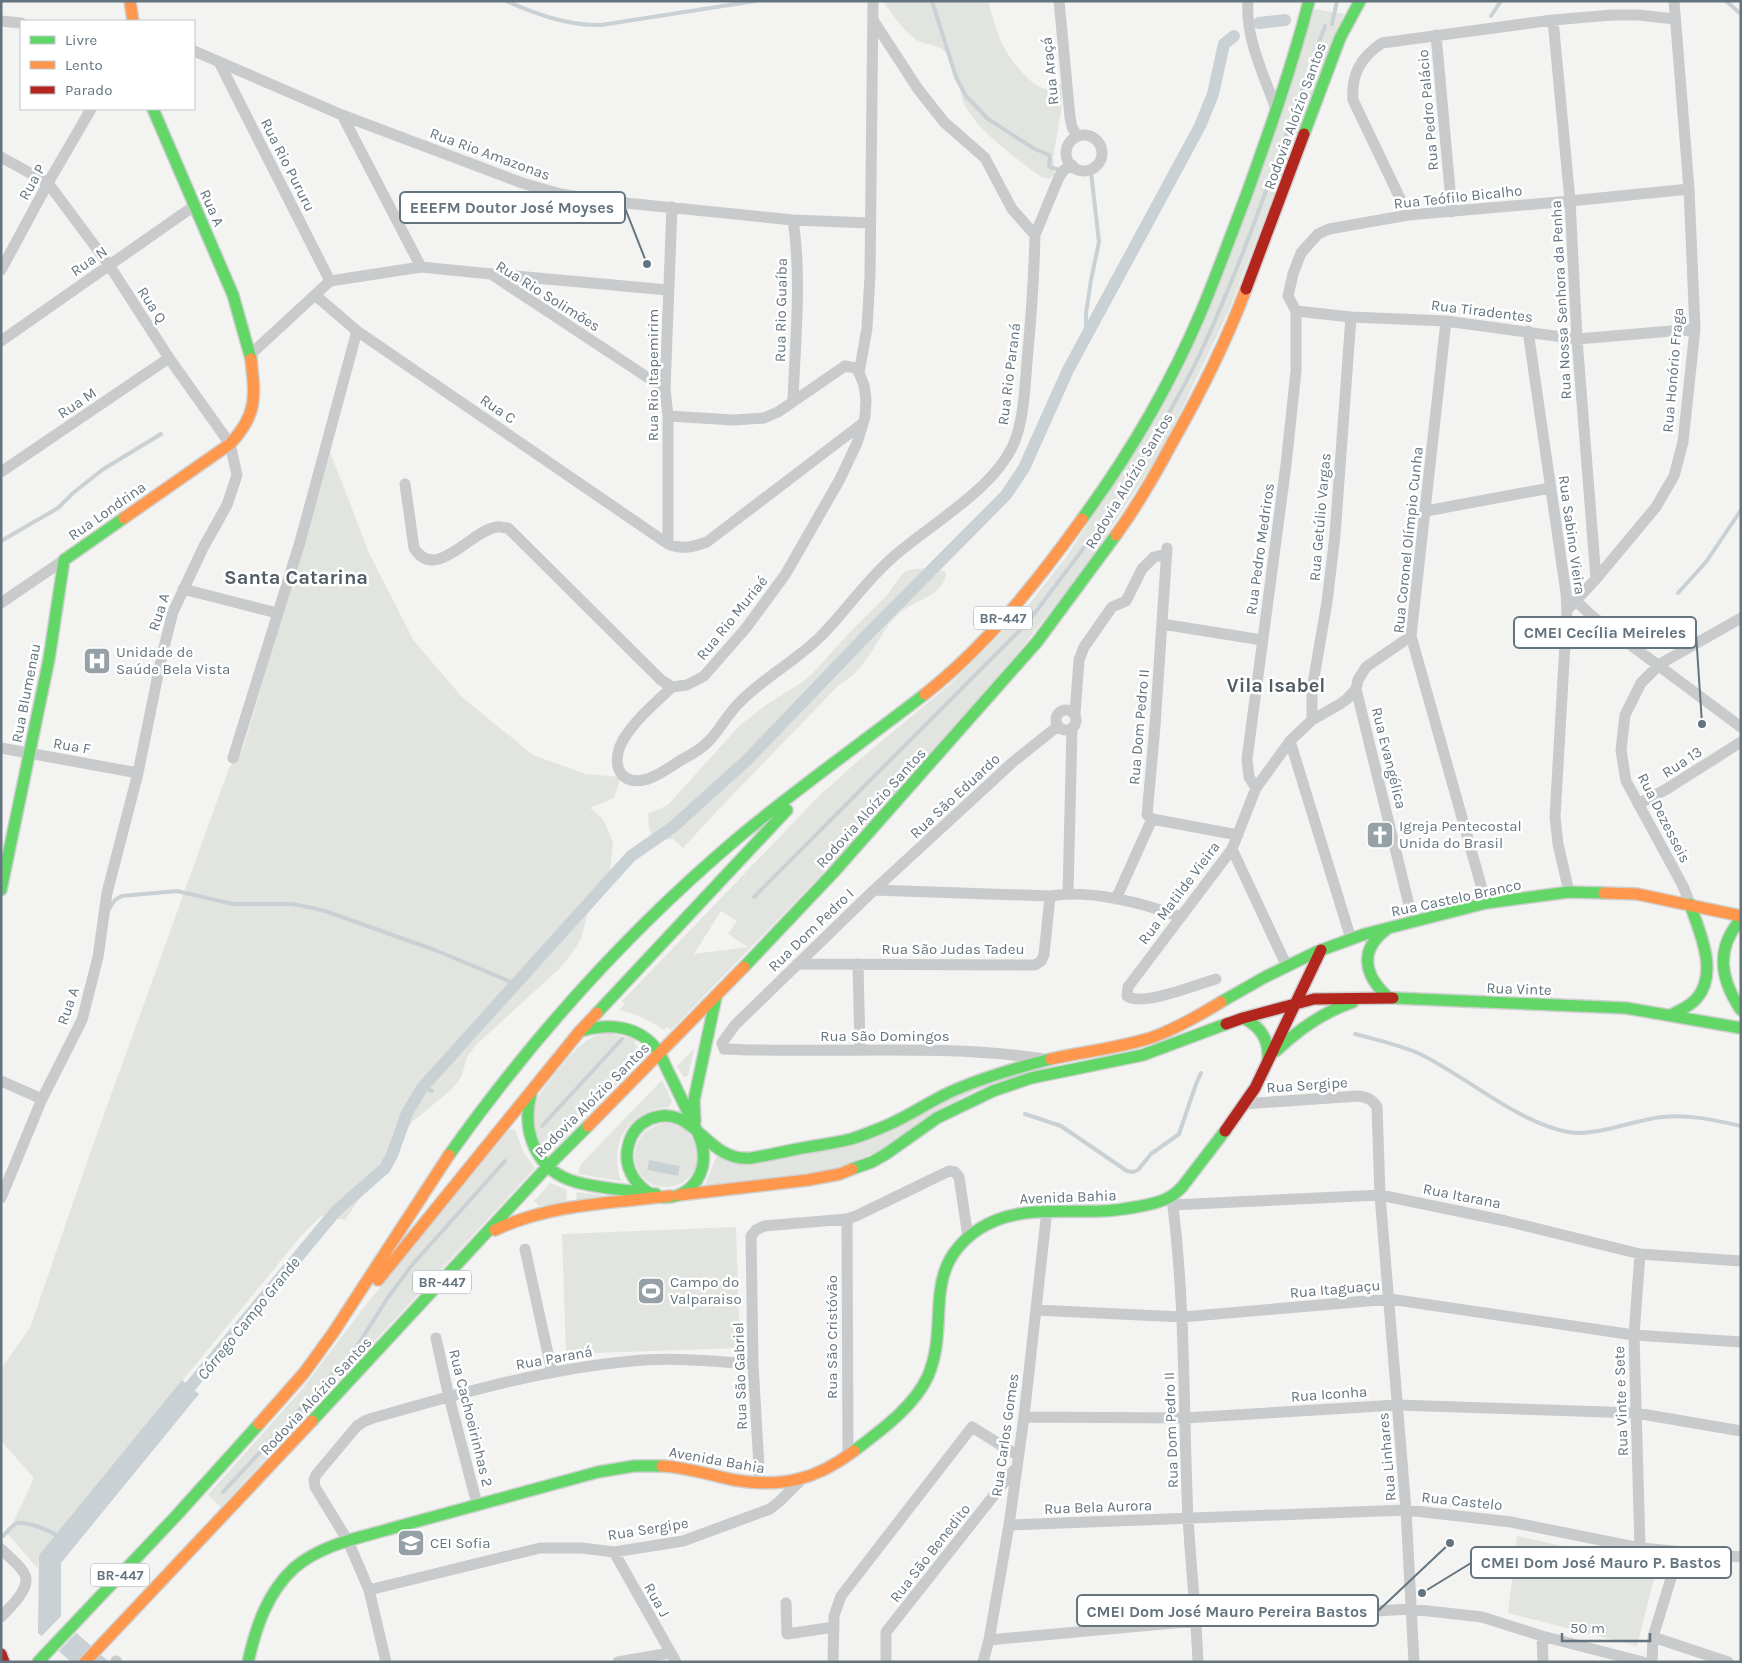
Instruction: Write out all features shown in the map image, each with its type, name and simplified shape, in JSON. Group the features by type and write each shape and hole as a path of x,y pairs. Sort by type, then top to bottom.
{"main road":[{"path":"130,1 133,20"},
{"name":"Rodovia Aloízio Santos","path":"38,1662 203,1489 316,1356 432,1180 496,1091 557,1017 611,956 714,859 768,814 891,721 949,674 996,626 1042,572 1080,523 1122,461 1144,424 1174,369 1199,315 1241,208 1291,67 1309,1"},
{"name":"Rodovia Aloízio Santos","path":"85,1662 227,1513 548,1166 716,997 833,873 1037,642 1124,524 1196,400 1237,312 1340,38 1360,1"},
{"name":"Rua A","path":"153,110 233,295 251,354 254,390 252,412 243,430 230,444"},
{"name":"Rua Londrina","path":"64,560 230,444"},
{"name":"Rua Blumenau","path":"1,890 49,659 64,560"},
{"path":"316,1356 580,1031 822,772"},
{"name":"Rua Castelo Branco","path":"698,1131 709,1143 722,1151 749,1158 833,1144 886,1126 965,1086 1008,1070 1124,1045 1156,1036 1187,1022 1288,966 1321,950 1388,928 1486,903 1569,892 1638,894 1690,904 1741,918"},
{"path":"1671,1015 1699,997 1704,987 1706,976 1703,944 1690,904"},
{"path":"1741,918 1728,936 1723,961 1731,995 1741,1010"},
{"path":"1388,928 1374,939 1368,956 1369,974 1378,990 1389,998"},
{"path":"1172,1201 1243,1104 1258,1080 1321,950"},
{"path":"698,1131 693,1111 694,1100 716,997"},
{"path":"1268,1059 1291,1036 1319,1016 1344,1004 1371,997"},
{"name":"Rua Vinte","path":"670,1196 808,1180 840,1174 886,1154 937,1118 993,1090 1040,1076 1143,1055 1243,1018 1314,999 1371,997 1626,1008 1741,1028"},
{"path":"1243,1018 1255,1024 1264,1035 1268,1047 1268,1059"},
{"path":"484,1237 514,1221 544,1212 670,1196 690,1187 702,1173 706,1156 702,1139 654,1045 646,1038 624,1028 609,1025 594,1026 580,1031"},
{"path":"533,1089 526,1112 526,1124 533,1147 548,1166 559,1176 576,1182 670,1196"},
{"path":"656,1194 641,1186 630,1172 626,1155 636,1130 649,1119 667,1116 684,1120 698,1131"},
{"name":"Avenida Bahia","path":"248,1662 253,1636 261,1615 271,1596 287,1576 308,1558 348,1541 477,1504 628,1466 644,1465 680,1468 760,1484 799,1482 826,1470 882,1428 908,1404 923,1385 935,1354 939,1291 944,1271 955,1250 968,1237 986,1225 1019,1213 1047,1210 1106,1211 1137,1208 1172,1201"},
{"path":"1,1654 4,1662"}],"street":[{"path":"860,373 867,328 870,276 873,1"},
{"name":"Rua Araçá","path":"1059,1 1070,117 1072,127 1077,136"},
{"path":"1248,1 1247,18 1252,44 1276,109"},
{"name":"Rua Honório Fraga","path":"1567,610 1656,508 1674,476 1683,442 1695,329 1689,188 1674,2"},
{"path":"1408,215 1353,100 1352,88 1357,70 1367,53 1382,43 1553,20 1612,15 1675,20"},
{"path":"873,20 918,89 944,122 985,158 1012,209 1035,235 1060,177 1064,170 1072,165"},
{"name":"Rua Nossa Senhora da Penha","path":"1553,20 1570,202 1577,339 1596,579"},
{"path":"1,21 20,23"},
{"name":"Rua Pedro Palácio","path":"1436,35 1452,212"},
{"name":"Rua Rio Amazonas","path":"195,52 342,115 530,186 561,194 793,220 870,223"},
{"name":"Rua Rio Pururu","path":"219,62 330,281"},
{"name":"Rua P","path":"1,270 90,110"},
{"path":"342,115 421,267"},
{"path":"1077,136 1094,137 1099,143 1102,151 1100,160 1095,167 1088,170 1079,170 1067,158 1066,149 1077,136"},
{"path":"1,157 48,183"},
{"name":"Rua Q","path":"48,183 108,265 169,358 230,444"},
{"name":"Rua Teófilo Bicalho","path":"1296,311 1288,296 1293,274 1309,242 1318,234 1329,229 1408,215 1570,202 1689,188"},
{"name":"Rua N","path":"1,341 194,206"},
{"name":"Rua Rio Itapemirim","path":"668,544 668,416 666,389 672,207"},
{"name":"Rua Rio Guaíba","path":"793,220 797,252 793,402"},
{"name":"Rua Rio Paraná","path":"672,687 638,718 619,749 616,757 618,768 628,778 643,780 652,777 698,751 708,742 741,700 801,654 823,634 858,593 891,559 991,478 1016,438 1024,395 1032,310 1035,235"},
{"name":"Rua Rio Solimões","path":"330,281 421,267 491,274 666,389"},
{"path":"491,274 668,290"},
{"path":"251,354 330,281"},
{"name":"Rua C","path":"315,295 357,332 668,544"},
{"name":"Rua Tiradentes","path":"1296,311 1351,317 1446,321 1577,339 1695,329"},
{"name":"Rua Pedro Medriros","path":"1256,788 1249,777 1247,759 1287,455 1296,371 1296,311"},
{"name":"Rua Getúlio Vargas","path":"1312,720 1312,690 1327,602 1335,535 1351,317"},
{"name":"Rua Coronel Olímpio Cunha","path":"1446,321 1411,636 1486,903"},
{"name":"Rua Sabino Vieira","path":"1528,331 1566,592 1567,610 1555,817 1557,839 1569,892"},
{"path":"233,758 300,542 357,332"},
{"name":"Rua M","path":"1,472 169,358"},
{"path":"668,416 734,420 764,418 778,412 845,366 856,368 860,373"},
{"name":"Rua Rio Muriaé","path":"672,687 687,685 704,676 746,628 785,575 831,495 857,444 863,424 866,400 860,373"},
{"path":"668,544 682,548 707,542 863,424"},
{"name":"Rua A","path":"1,1198 42,1099 82,1020 98,957 107,892 138,773 162,655 173,612 227,505 237,475 230,444"},
{"path":"405,484 414,548 419,556 426,561 442,558 488,529 498,526 508,528 661,680 672,687"},
{"path":"1426,511 1550,488"},
{"name":"Rua Dom Pedro II","path":"1075,714 1079,660 1084,647 1112,607 1126,601 1142,569 1154,557 1166,551 1155,726 1147,808 1148,815 1152,819"},
{"name":"Rua Londrina","path":"1,603 64,560"},
{"path":"183,589 277,613"},
{"path":"1576,601 1592,616 1660,664 1741,727"},
{"name":"Rua Dezesseis","path":"1690,904 1683,886 1626,780 1621,750 1625,715 1641,683 1660,664 1741,618"},
{"path":"1162,624 1262,640"},
{"name":"Rua Matilde Vieira","path":"1216,979 1149,999 1130,999 1127,996 1128,987 1232,849 1256,788 1290,741 1312,720 1340,704 1356,689 1358,680 1366,667 1411,636"},
{"name":"Rua Evangélica","path":"1356,689 1413,921"},
{"path":"1071,710 1075,714 1076,724 1072,728 1062,730 1058,726 1056,721 1060,712 1071,710"},
{"name":"Rua São Eduardo","path":"874,890 1013,762 1058,726"},
{"path":"1068,893 1072,728"},
{"path":"1290,741 1351,939"},
{"name":"Rua 13","path":"1638,804 1665,790 1741,742"},
{"name":"Rua F","path":"1,748 138,773"},
{"path":"1116,899 1152,819 1238,835"},
{"path":"1232,849 1288,966"},
{"name":"Rua Dom Pedro I","path":"722,1046 724,1038 735,1025 874,890 1050,896 1068,893 1116,899 1158,909 1181,917"},
{"name":"Rua São Judas Tadeu","path":"797,964 1034,965 1041,961 1044,955 1050,896"},
{"path":"858,964 860,1050"},
{"name":"Rua São Domingos","path":"722,1046 724,1049 762,1051 958,1051 1018,1055 1048,1060"},
{"path":"1,1081 42,1099"},
{"name":"Rua Sergipe","path":"1243,1104 1358,1096 1367,1097 1373,1101"},
{"name":"Rua Linhares","path":"1373,1101 1377,1106 1380,1195 1406,1510 1414,1662"},
{"path":"847,1219 948,1171 955,1172 959,1177 968,1237"},
{"name":"Rua Itarana","path":"1172,1201 1380,1195 1506,1221 1640,1254 1741,1261"},
{"name":"Rua Dom Pedro II","path":"1172,1201 1182,1317 1188,1519 1198,1662"},
{"name":"Rua Carlos Gomes","path":"983,1662 989,1640 1009,1525 1017,1455 1024,1417 1047,1210"},
{"name":"Rua São Gabriel","path":"760,1484 753,1364 751,1236 756,1230 764,1226 847,1219"},
{"name":"Rua São Cristóvão","path":"847,1219 848,1455"},
{"path":"525,1249 552,1372"},
{"name":"Rua Vinte e Sete","path":"1640,1254 1634,1336 1640,1548"},
{"name":"Rua Itaguaçu","path":"1036,1310 1182,1317 1390,1299 1634,1336 1741,1342"},
{"name":"Rua Cachoeirinhas 2","path":"436,1338 477,1504"},
{"name":"Rua Paraná","path":"348,1541 315,1487 314,1480 316,1474 357,1426 365,1420 449,1396 552,1372 633,1361 701,1360 753,1364"},
{"name":"Rua Iconha","path":"1024,1417 1185,1418 1397,1405 1636,1413"},
{"path":"1636,1413 1741,1431"},
{"path":"833,1662 834,1616 841,1596 972,1427 1017,1455"},
{"name":"Rua São Benedito","path":"886,1662 886,1632 1016,1468"},
{"name":"Rua Sergipe","path":"369,1590 540,1548 614,1552 683,1541 770,1510 799,1482"},
{"path":"777,1484 781,1488 780,1501"},
{"name":"Rua Castelo","path":"1188,1519 1406,1510 1511,1522 1640,1548 1741,1557"},
{"name":"Rua Bela Aurora","path":"1009,1525 1188,1519"},
{"path":"348,1541 369,1590 386,1662"},
{"path":"1,1549 24,1572 26,1580 25,1587 1,1617"},
{"name":"Rua J","path":"614,1552 673,1657"},
{"path":"1652,1662 1653,1637 1679,1552"},
{"path":"786,1603 787,1634 834,1627"},
{"path":"989,1640 1196,1621 1411,1609 1482,1618 1542,1636 1643,1662"},
{"path":"1542,1636 1543,1662"},
{"path":"1653,1637 1728,1662"},
{"path":"618,1662 673,1657"}],"shaded area":[{"path":"883,1 988,1 1001,42 1010,58 1026,76 1043,88 1051,89 1058,84 1062,85 1061,112 1053,157 1055,174 1049,179 1041,177 1010,153 977,123 964,103 950,58 943,50 923,43 910,35"},
{"path":"1314,9 1344,14 1229,310 1181,411 1152,465 1088,563 1012,660 849,846 671,1030 667,1027 664,1030 631,1013 619,1010 625,1004 622,1001 820,795 948,686 1030,603 1067,556 1162,408","holes":["721,911 737,921 728,934 748,947 694,954"]},
{"path":"330,452 370,555 414,641 462,697 533,755 586,774 621,777 614,798 590,808 603,819 613,842 610,872 588,911 581,939 570,956 560,968 476,1045 467,1057 462,1075 457,1083 412,1122 345,1220 321,1216 302,1235 39,1555 38,1569 8,1534 34,1478 1,1441 1,1369 30,1328 88,1159 229,768 243,749"},
{"path":"933,568 946,572 941,586 929,596 898,614 892,620 857,671 837,687 683,848 673,839 656,840 649,829 648,814 668,805 740,725 812,674 887,595 904,572 914,569"},
{"path":"606,1033 638,1039 634,1043 641,1050 634,1057 638,1062 553,1151 542,1149 533,1124 535,1102 554,1075 577,1049 590,1038"},
{"path":"694,1049 688,1076 683,1077 677,1066"},
{"path":"1044,1067 972,1092 952,1103 887,1147 838,1169 710,1185 705,1184 717,1155 837,1149 971,1089"},
{"path":"662,1080 672,1101 669,1107 655,1109 642,1114 625,1131 617,1154 621,1181 578,1174 581,1164"},
{"path":"667,1123 681,1127 690,1135 696,1146 695,1169 689,1178 679,1185 665,1187 652,1184 642,1177 637,1167 635,1156 637,1145 643,1135 653,1127","holes":["649,1160 680,1166 678,1176 647,1170"]},
{"path":"510,1129 515,1130 524,1153 535,1168 221,1507 208,1495 302,1389 361,1311"},
{"path":"649,1160 680,1166 678,1176 647,1170"},
{"path":"550,1183 567,1190 566,1202 539,1206 534,1201"},
{"path":"577,1192 602,1195 602,1198 576,1201"},
{"name":"Campo do Valparaiso","path":"736,1227 740,1348 566,1354 562,1234"},
{"path":"182,1380 199,1394 61,1563 61,1619 109,1662 71,1662 38,1633 39,1555"},
{"path":"1517,1536 1657,1567 1637,1646 1508,1613"}],"pier":[{"path":"63,1614 63,1618 78,1631 57,1653 40,1638"}],"waterway":[{"path":"506,1 552,18 589,25 601,25 755,1"},
{"path":"932,1 956,77 966,96 988,119 1033,148 1049,155 1049,166 1062,170"},
{"path":"1332,24 1337,1"},
{"path":"1491,16 1501,1"},
{"path":"1726,1 1741,14"},
{"path":"1259,23 1285,20"},
{"path":"1136,470 1185,384 1218,314 1266,192 1325,26"},
{"name":"Córrego Campo Grande","path":"179,1400 336,1211 385,1168 392,1155 407,1113 422,1088 631,856 673,827 747,760 868,634 1006,495 1024,468 1068,370 1200,126 1213,94 1224,44 1234,36"},
{"path":"1069,171 1091,172 1099,242 1086,313 1086,338"},
{"path":"1,541 58,508 73,493 102,470 161,434"},
{"path":"1678,593 1706,562 1741,510"},
{"path":"754,897 1028,622 1107,517"},
{"path":"109,909 115,900 122,896 177,891 233,904 292,904 325,911 435,950 516,984"},
{"path":"1355,1034 1396,1045 1420,1054 1529,1119 1568,1132 1590,1132 1672,1116 1701,1118 1741,1126"},
{"path":"542,1126 622,1039"},
{"path":"1025,1114 1061,1126 1127,1171 1133,1172 1138,1170 1151,1154 1179,1134 1201,1073"},
{"path":"422,1088 432,1091"},
{"path":"223,1492 346,1360 412,1265 505,1161"},
{"path":"3,1536 15,1524 19,1523 36,1526 58,1536"}],"traffic: fast":[{"path":"1082,519 1148,419 1176,366 1201,312 1263,148 1288,75 1309,1"},
{"path":"1304,134 1340,38 1360,1"},
{"path":"153,110 233,295 251,359"},
{"path":"1,890 49,659 64,560 124,518"},
{"path":"744,967 833,873 1037,642 1116,535"},
{"path":"449,1155 548,1027 659,909 762,818 925,694"},
{"path":"597,1013 787,810"},
{"path":"1221,1002 1265,977 1316,952 1365,934 1486,903 1569,892 1604,893"},
{"path":"1671,1015 1695,1001 1703,988 1706,976 1705,951 1690,904"},
{"path":"1741,919 1727,942 1723,964 1728,987 1741,1010"},
{"path":"1387,929 1372,946 1368,954 1368,963 1374,981 1389,998"},
{"path":"695,1121 694,1100 716,997"},
{"path":"1393,998 1626,1008 1741,1028"},
{"path":"1276,1051 1312,1022 1353,1002"},
{"path":"1243,1018 1259,1029 1267,1045 1268,1058"},
{"path":"852,1169 872,1162 937,1118 993,1091 1031,1078 1143,1055 1226,1024"},
{"path":"581,1031 602,1027 623,1028 633,1031 650,1042 660,1054 697,1131"},
{"path":"697,1131 703,1150 702,1167 696,1181 687,1191 674,1196 661,1197 647,1192 635,1180 630,1172 628,1163 628,1145 636,1130 650,1119 665,1116 678,1118 689,1125 700,1134 711,1143 722,1151 736,1157 751,1158 855,1138 893,1123 948,1093 969,1084 1051,1059"},
{"path":"531,1094 528,1108 530,1135 535,1148 551,1169 562,1177 576,1182 605,1188 656,1194"},
{"path":"312,1421 548,1166 588,1126"},
{"path":"854,1451 896,1418 922,1387 928,1376 934,1356 940,1297 949,1261 961,1245 979,1229 993,1221 1023,1213 1118,1210 1151,1204 1166,1199 1182,1187 1225,1131"},
{"path":"38,1662 176,1516 259,1424"},
{"path":"248,1662 259,1623 277,1588 294,1568 318,1552 358,1538 598,1472 634,1466 662,1466"}],"traffic: slow":[{"path":"130,1 133,20"},
{"path":"1116,535 1146,490 1193,406 1212,368 1246,289"},
{"path":"124,518 230,444 239,433 246,423 252,404 251,359"},
{"path":"925,694 969,655 1010,612 1082,519"},
{"path":"1604,893 1637,894 1741,916"},
{"path":"588,1126 744,967"},
{"path":"1051,1059 1156,1036 1189,1021 1221,1002"},
{"path":"378,1280 580,1031 597,1013"},
{"path":"259,1424 304,1373 333,1333 449,1155"},
{"path":"679,1195 808,1180 840,1174 852,1169"},
{"path":"495,1230 516,1221 559,1210 670,1196"},
{"path":"85,1662 312,1421"},
{"path":"662,1466 734,1480 767,1483 783,1482 812,1475 826,1469 854,1451"}],"traffic: jam":[{"path":"1246,289 1304,134"},
{"path":"1225,1131 1255,1088 1321,950"},
{"path":"1226,1024 1314,999 1393,998"},
{"path":"1,1654 4,1662"}],"place":[{"name":"EEEFM Doutor José Moyses","path":"647,264"},
{"name":"Unidade de Saúde Bela Vista","path":"97,661"},
{"name":"CMEI Cecília Meireles","path":"1702,724"},
{"name":"Igreja Pentecostal Unida do Brasil","path":"1380,835"},
{"name":"Campo do Valparaiso","path":"651,1291"},
{"name":"CEI Sofia","path":"411,1543"},
{"name":"CMEI Dom José Mauro Pereira Bastos","path":"1450,1543"},
{"name":"CMEI Dom José Mauro P. Bastos","path":"1422,1593"}],"district":[{"name":"Santa Catarina","path":"296,577"},
{"name":"Vila Isabel","path":"1276,685"}]}
